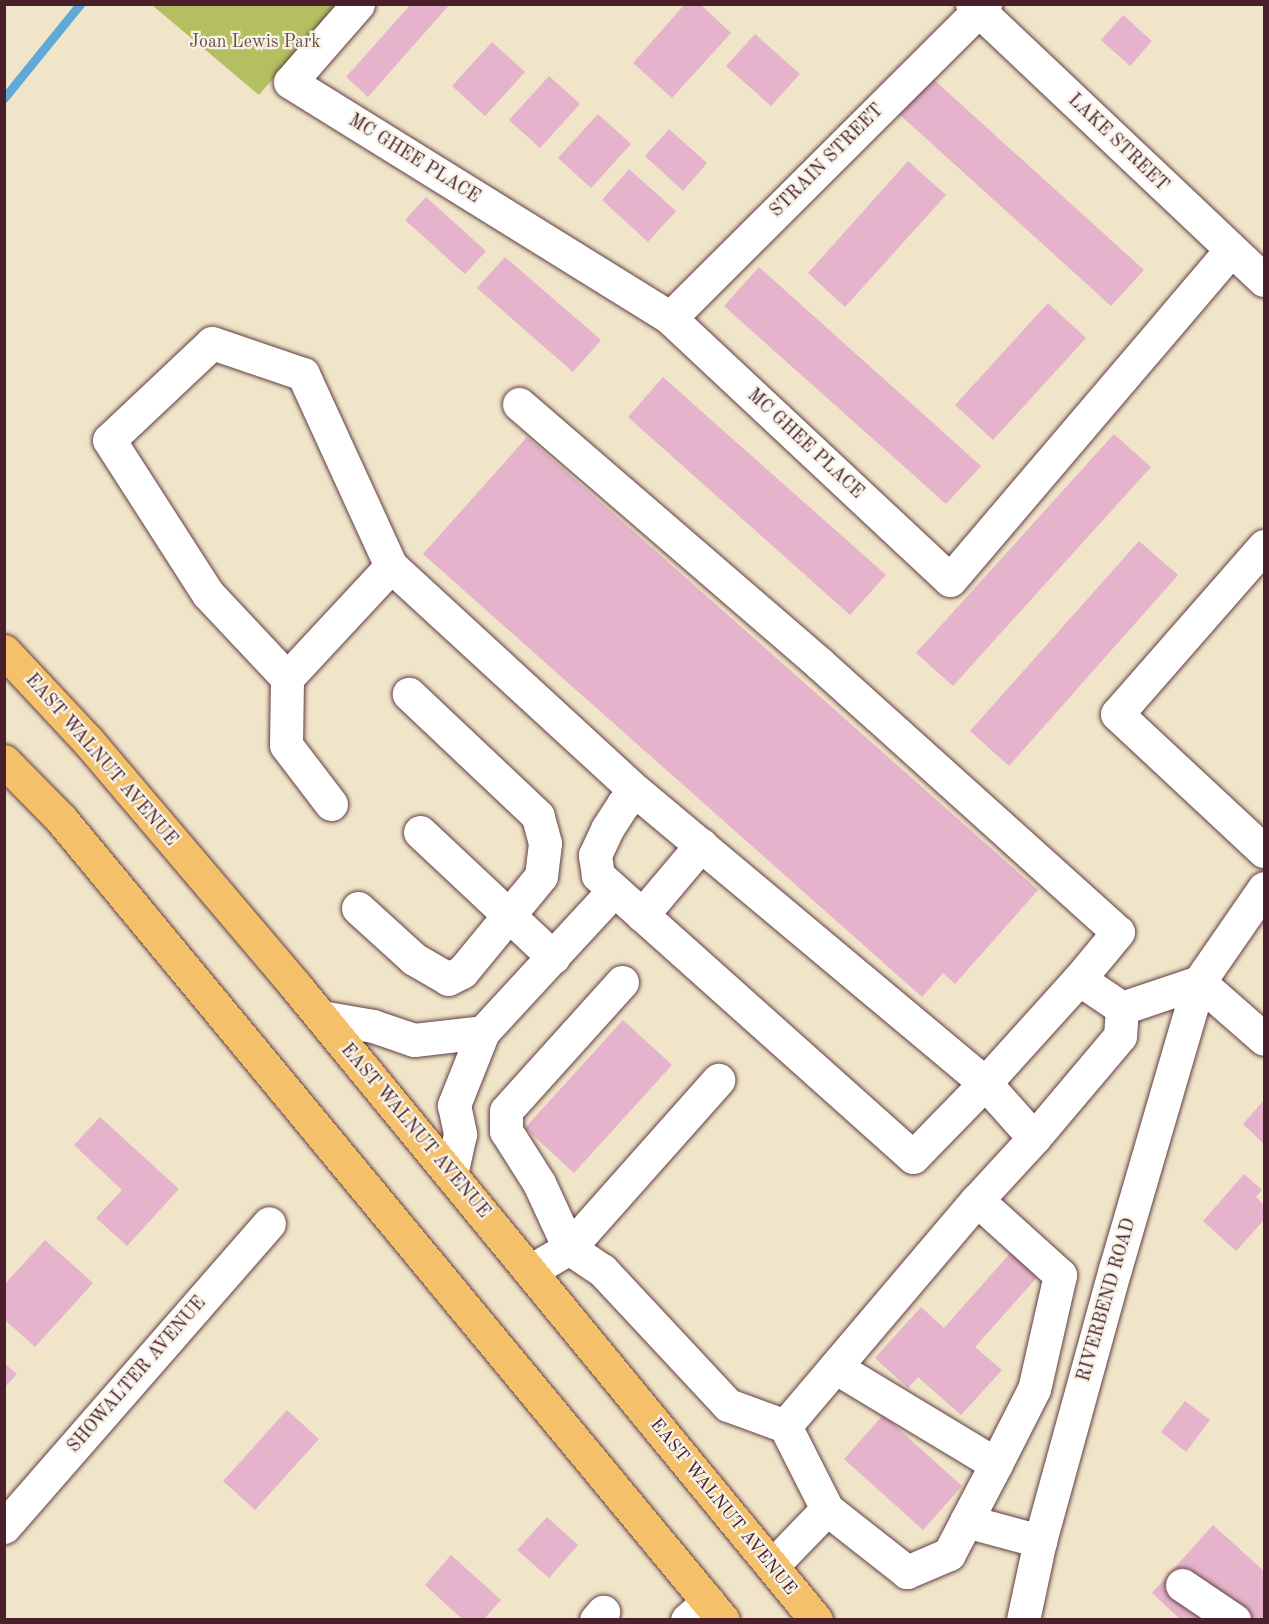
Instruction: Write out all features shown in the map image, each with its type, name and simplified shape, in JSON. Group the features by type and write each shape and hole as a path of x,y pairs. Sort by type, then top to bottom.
{"main road":[{"name":"EAST WALNUT AVENUE","path":"4,651 88,741 321,1017 816,1620"},
{"path":"4,761 61,819 706,1614"}],"street":[{"name":"MC GHEE PLACE","path":"358,4 290,82 670,318 950,580 1231,250"},
{"name":"LAKE STREET","path":"979,6 1264,280"},
{"name":"STRAIN STREET","path":"670,318 979,6"},
{"path":"287,678 208,594 109,440 212,343 303,374 391,566 638,792 985,1083 1034,1138"},
{"path":"519,404 819,663 1118,932 985,1083 913,1157 598,875 595,855 623,804 638,792"},
{"path":"1264,546 1117,714 1264,851"},
{"path":"331,804 286,745 287,678 391,566"},
{"path":"358,908 414,959 448,979 462,972 541,876 545,843 538,816 409,694"},
{"path":"420,832 553,957"},
{"path":"642,915 701,845"},
{"name":"RIVERBEND ROAD","path":"1023,1620 1040,1541 1199,982 1264,888"},
{"path":"451,1175 460,1134 454,1105 483,1032 614,890"},
{"path":"1078,979 1122,1008"},
{"path":"622,982 506,1111 507,1131 539,1183 570,1248 602,1270 728,1405 785,1426 827,1509 907,1572 949,1554 996,1464 1034,1389 1060,1275 977,1200"},
{"path":"1122,1008 1199,982 1264,1038"},
{"path":"785,1426 1120,1036 1122,1008"},
{"path":"321,1017 373,1026 414,1040 483,1032"},
{"path":"530,1271 570,1248 718,1080"},
{"name":"SHOWALTER AVENUE","path":"4,1527 269,1223"},
{"path":"835,1367 996,1464"},
{"path":"1034,1389 1081,1395"},
{"path":"772,1566 827,1509"},
{"path":"966,1521 1040,1541"},
{"path":"1182,1585 1234,1620"}],"green space":[{"name":"Joan Lewis Park","path":"152,5 336,5 259,95"}],"building":[{"path":"411,4 450,4 368,97 346,77"},
{"path":"685,4 700,4 731,33 672,98 633,63"},
{"path":"1123,15 1152,41 1130,66 1101,40"},
{"path":"755,34 800,74 771,106 726,66"},
{"path":"492,42 525,72 485,116 452,86"},
{"path":"549,76 580,104 540,148 509,120"},
{"path":"932,78 1144,270 1111,306 899,114"},
{"path":"598,114 631,144 591,188 558,158"},
{"path":"669,129 707,163 683,191 645,156"},
{"path":"908,161 946,195 845,307 808,273"},
{"path":"629,169 676,211 648,242 602,200"},
{"path":"426,197 486,251 465,274 405,220"},
{"path":"505,257 601,340 573,372 477,288"},
{"path":"759,267 981,466 946,504 724,306"},
{"path":"1048,303 1086,338 993,440 955,405"},
{"path":"663,377 886,575 850,615 628,417"},
{"path":"1114,434 1151,467 953,686 916,653"},
{"path":"527,437 1038,890 955,984 943,973 922,997 423,554"},
{"path":"1139,541 1178,575 1009,766 970,731"},
{"path":"623,1020 672,1065 574,1173 525,1128"},
{"path":"1264,1100 1264,1144 1243,1124"},
{"path":"100,1117 179,1189 127,1246 96,1218 122,1190 74,1145"},
{"path":"1244,1174 1262,1190 1256,1197 1264,1205 1264,1220 1236,1251 1203,1221"},
{"path":"45,1240 93,1283 35,1347 4,1319 4,1285"},
{"path":"1013,1250 1040,1274 975,1347 1002,1370 961,1415 918,1377 908,1388 875,1358 921,1307 944,1328"},
{"path":"4,1363 17,1374 4,1388"},
{"path":"1185,1401 1210,1420 1186,1452 1161,1432"},
{"path":"287,1410 319,1439 255,1510 223,1481"},
{"path":"883,1415 962,1486 923,1530 844,1459"},
{"path":"547,1517 578,1545 549,1578 517,1550"},
{"path":"1213,1525 1264,1571 1264,1620 1181,1620 1152,1593"},
{"path":"451,1555 501,1600 483,1620 463,1620 425,1585"}],"waterway":[{"path":"4,98 80,4"}]}
